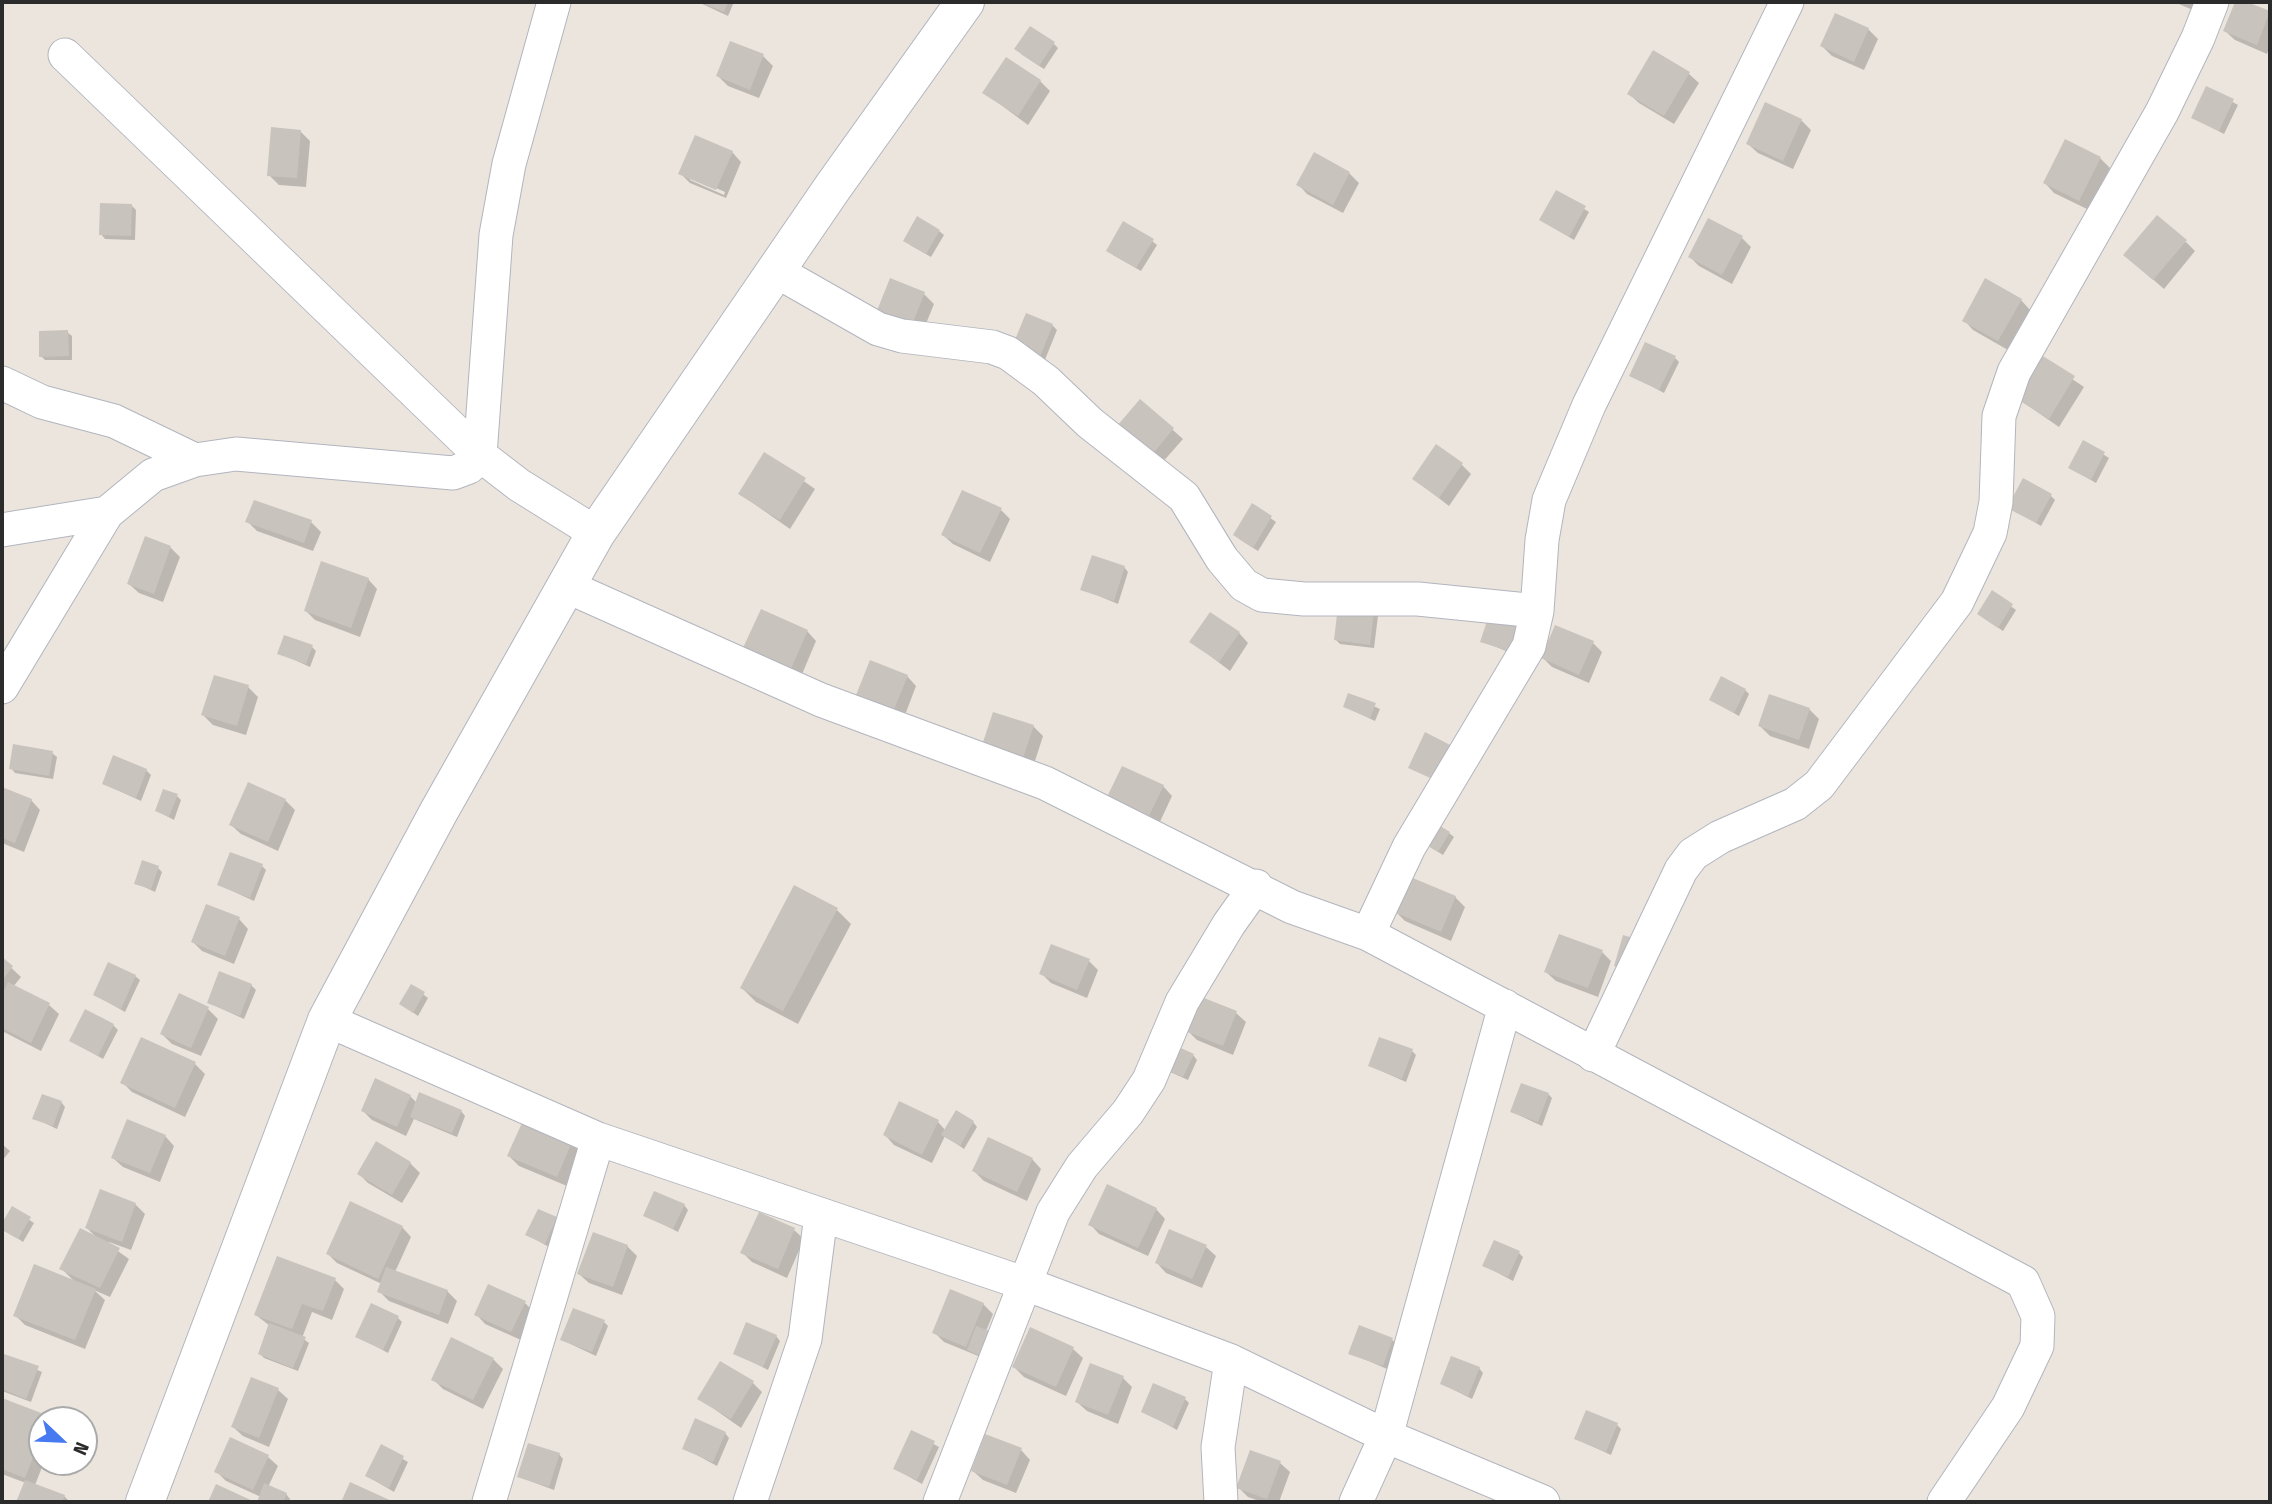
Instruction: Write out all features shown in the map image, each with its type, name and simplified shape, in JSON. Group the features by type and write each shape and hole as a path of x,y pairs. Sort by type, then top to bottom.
{"main road":[{"path":"145,1502 327,1020 438,813 596,533 965,2"}],"street":[{"path":"2,687 107,513 153,475 195,460 236,454 453,473 469,467 480,455 496,235 509,164 554,2"},
{"path":"1368,934 1409,847 1529,646 1537,611 1542,540 1549,500 1601,380 1787,2"},
{"path":"1592,1055 1681,870 1693,854 1720,837 1795,804 1819,785 1957,602 1990,533 1996,502 1999,416 2014,372 2162,112 2212,2"},
{"path":"65,55 480,455 519,485 596,533"},
{"path":"776,271 878,329 902,336 992,347 1008,353 1046,381 1090,424 1184,496 1222,559 1244,585 1262,595 1304,599 1418,599 1537,611"},
{"path":"2,383 42,402 114,421 195,460"},
{"path":"2,530 107,513"},
{"path":"566,586 821,700 1045,783 1256,886 1292,907 1368,934 2023,1282 2038,1316 2037,1346 2008,1407 1944,1502"},
{"path":"940,1502 1053,1212 1082,1166 1128,1112 1149,1080 1182,1002 1229,924 1256,886"},
{"path":"1356,1502 1386,1436 1505,1006"},
{"path":"327,1020 598,1139 1026,1284 1231,1361 1386,1436 1543,1502"},
{"path":"489,1502 598,1139"},
{"path":"750,1502 805,1339 821,1215"},
{"path":"1221,1502 1219,1447 1231,1361"}],"building":[{"path":"700,2 728,2 724,12"},
{"path":"2235,2 2247,2 2270,11 2257,45 2223,31"},
{"path":"1835,13 1869,28 1854,62 1820,46"},
{"path":"1030,26 1055,42 1039,66 1014,49"},
{"path":"730,41 764,54 750,90 716,76"},
{"path":"1653,50 1690,72 1664,116 1627,94"},
{"path":"1006,57 1041,80 1018,116 982,93"},
{"path":"2206,86 2234,99 2219,131 2191,118"},
{"path":"1765,102 1802,119 1783,161 1746,144"},
{"path":"271,127 301,130 297,178 267,176"},
{"path":"695,135 733,151 716,190 678,174"},
{"path":"2065,139 2101,157 2079,201 2043,183"},
{"path":"1314,152 1350,172 1333,205 1296,185"},
{"path":"1556,190 1586,206 1569,237 1539,220"},
{"path":"100,203 132,204 131,236 99,235"},
{"path":"2157,215 2187,240 2153,280 2123,255"},
{"path":"917,216 940,230 926,254 903,241"},
{"path":"1708,218 1743,236 1722,275 1688,257"},
{"path":"1123,221 1154,239 1136,268 1106,251"},
{"path":"890,278 925,292 911,327 876,313"},
{"path":"1985,278 2022,299 1998,341 1962,321"},
{"path":"1026,313 1053,324 1039,359 1012,347"},
{"path":"68,330 69,356 39,357 39,331"},
{"path":"1645,342 1676,356 1659,390 1629,376"},
{"path":"2038,353 2075,376 2049,419 2012,396"},
{"path":"1140,399 1174,428 1151,456 1117,426"},
{"path":"2083,440 2105,452 2091,480 2068,468"},
{"path":"1436,444 1463,463 1439,498 1412,479"},
{"path":"764,452 806,478 780,520 738,494"},
{"path":"2023,478 2052,494 2036,523 2007,508"},
{"path":"962,490 1002,508 980,553 941,535"},
{"path":"254,500 312,520 304,543 245,522"},
{"path":"1252,503 1272,516 1253,548 1233,535"},
{"path":"145,536 171,546 154,594 127,584"},
{"path":"1092,555 1125,566 1114,601 1080,590"},
{"path":"321,561 369,578 351,628 304,611"},
{"path":"1992,590 2013,604 1998,628 1977,614"},
{"path":"1338,606 1374,610 1370,645 1334,640"},
{"path":"761,609 808,630 790,671 742,650"},
{"path":"1210,612 1240,632 1219,662 1189,642"},
{"path":"1489,615 1518,625 1509,651 1480,642"},
{"path":"1555,625 1594,641 1579,675 1541,658"},
{"path":"284,635 313,645 306,664 277,654"},
{"path":"870,660 908,675 892,714 854,700"},
{"path":"214,675 249,685 237,726 201,715"},
{"path":"1721,676 1746,689 1734,713 1709,700"},
{"path":"1348,693 1376,703 1370,718 1343,707"},
{"path":"1769,694 1810,708 1799,740 1758,726"},
{"path":"993,712 1034,725 1023,758 982,745"},
{"path":"1425,732 1454,747 1437,781 1408,768"},
{"path":"13,744 53,751 49,776 9,769"},
{"path":"113,755 147,769 136,798 102,784"},
{"path":"1122,766 1164,785 1148,818 1106,799"},
{"path":"248,782 286,799 268,842 229,825"},
{"path":"2,787 32,799 15,843 2,838"},
{"path":"163,789 178,794 169,817 155,811"},
{"path":"1432,821 1450,832 1438,852 1420,841"},
{"path":"230,852 263,864 250,898 217,885"},
{"path":"142,860 159,866 151,889 134,884"},
{"path":"1408,876 1456,896 1441,932 1394,912"},
{"path":"794,885 838,908 783,1011 740,988"},
{"path":"206,904 240,917 225,956 191,942"},
{"path":"1559,934 1603,950 1588,988 1544,972"},
{"path":"1623,935 1647,942 1638,973 1614,966"},
{"path":"1051,944 1090,959 1077,990 1039,974"},
{"path":"2,957 13,966 2,981"},
{"path":"108,962 136,975 121,1009 93,995"},
{"path":"219,971 252,984 240,1016 207,1003"},
{"path":"8,982 50,1003 31,1043 2,1028 2,995"},
{"path":"411,984 425,992 413,1013 399,1004"},
{"path":"179,993 209,1007 191,1048 160,1034"},
{"path":"1199,996 1237,1011 1223,1046 1185,1031"},
{"path":"85,1009 114,1024 98,1056 69,1041"},
{"path":"141,1037 196,1062 175,1108 120,1083"},
{"path":"1379,1037 1413,1049 1402,1079 1368,1066"},
{"path":"1172,1044 1194,1054 1183,1077 1161,1067"},
{"path":"375,1078 411,1095 397,1127 361,1111"},
{"path":"1521,1083 1549,1093 1538,1122 1510,1112"},
{"path":"419,1092 462,1110 452,1133 410,1117"},
{"path":"42,1094 62,1101 53,1126 32,1119"},
{"path":"899,1101 939,1120 922,1155 883,1135"},
{"path":"956,1110 974,1121 960,1146 941,1135"},
{"path":"526,1114 575,1135 557,1177 507,1156"},
{"path":"127,1119 166,1135 150,1173 111,1158"},
{"path":"988,1137 1033,1158 1017,1192 972,1171"},
{"path":"376,1141 411,1162 392,1195 357,1174"},
{"path":"1107,1184 1157,1208 1138,1248 1088,1225"},
{"path":"100,1189 136,1203 122,1242 85,1228"},
{"path":"654,1191 685,1204 673,1229 643,1216"},
{"path":"350,1201 403,1226 378,1279 326,1254"},
{"path":"12,1206 31,1217 18,1239 2,1230 2,1223"},
{"path":"538,1209 557,1217 545,1244 525,1235"},
{"path":"759,1212 795,1228 778,1269 740,1253"},
{"path":"80,1228 120,1248 100,1288 59,1269"},
{"path":"1169,1229 1207,1245 1192,1279 1155,1263"},
{"path":"593,1232 628,1245 613,1287 577,1274"},
{"path":"1494,1240 1520,1251 1508,1277 1482,1266"},
{"path":"277,1256 336,1278 323,1311 302,1304 292,1329 254,1315"},
{"path":"34,1264 96,1289 75,1340 13,1316"},
{"path":"386,1267 448,1290 439,1315 377,1292"},
{"path":"488,1284 526,1301 511,1332 474,1315"},
{"path":"950,1289 984,1303 966,1347 932,1333"},
{"path":"371,1303 399,1316 383,1350 355,1337"},
{"path":"573,1308 605,1320 592,1352 560,1340"},
{"path":"746,1322 777,1335 763,1367 733,1354"},
{"path":"269,1323 306,1337 293,1368 258,1354"},
{"path":"1359,1325 1393,1338 1383,1366 1348,1354"},
{"path":"976,1326 993,1332 983,1357 967,1350"},
{"path":"1030,1327 1074,1347 1056,1387 1012,1367"},
{"path":"451,1337 494,1358 473,1400 431,1380"},
{"path":"4,1354 39,1366 26,1399 2,1389"},
{"path":"1451,1356 1480,1367 1468,1396 1440,1384"},
{"path":"720,1361 754,1381 731,1419 697,1399"},
{"path":"1090,1363 1124,1376 1108,1415 1075,1402"},
{"path":"251,1377 279,1388 259,1438 231,1427"},
{"path":"1153,1383 1186,1397 1173,1427 1141,1412"},
{"path":"2,1398 28,1408 28,1470 25,1478 2,1469"},
{"path":"1586,1410 1618,1423 1606,1452 1574,1439"},
{"path":"695,1418 726,1432 713,1462 682,1449"},
{"path":"911,1430 935,1441 917,1480 893,1469"},
{"path":"985,1434 1022,1448 1007,1485 971,1471"},
{"path":"230,1437 269,1455 253,1490 214,1472"},
{"path":"528,1443 560,1453 549,1487 517,1477"},
{"path":"381,1444 404,1456 389,1488 365,1476"},
{"path":"1250,1450 1281,1461 1267,1499 1236,1488"},
{"path":"25,1480 65,1495 62,1502 16,1502"},
{"path":"350,1482 394,1502 341,1502"},
{"path":"264,1483 287,1493 283,1502 257,1502"},
{"path":"216,1484 255,1502 208,1502"}]}
